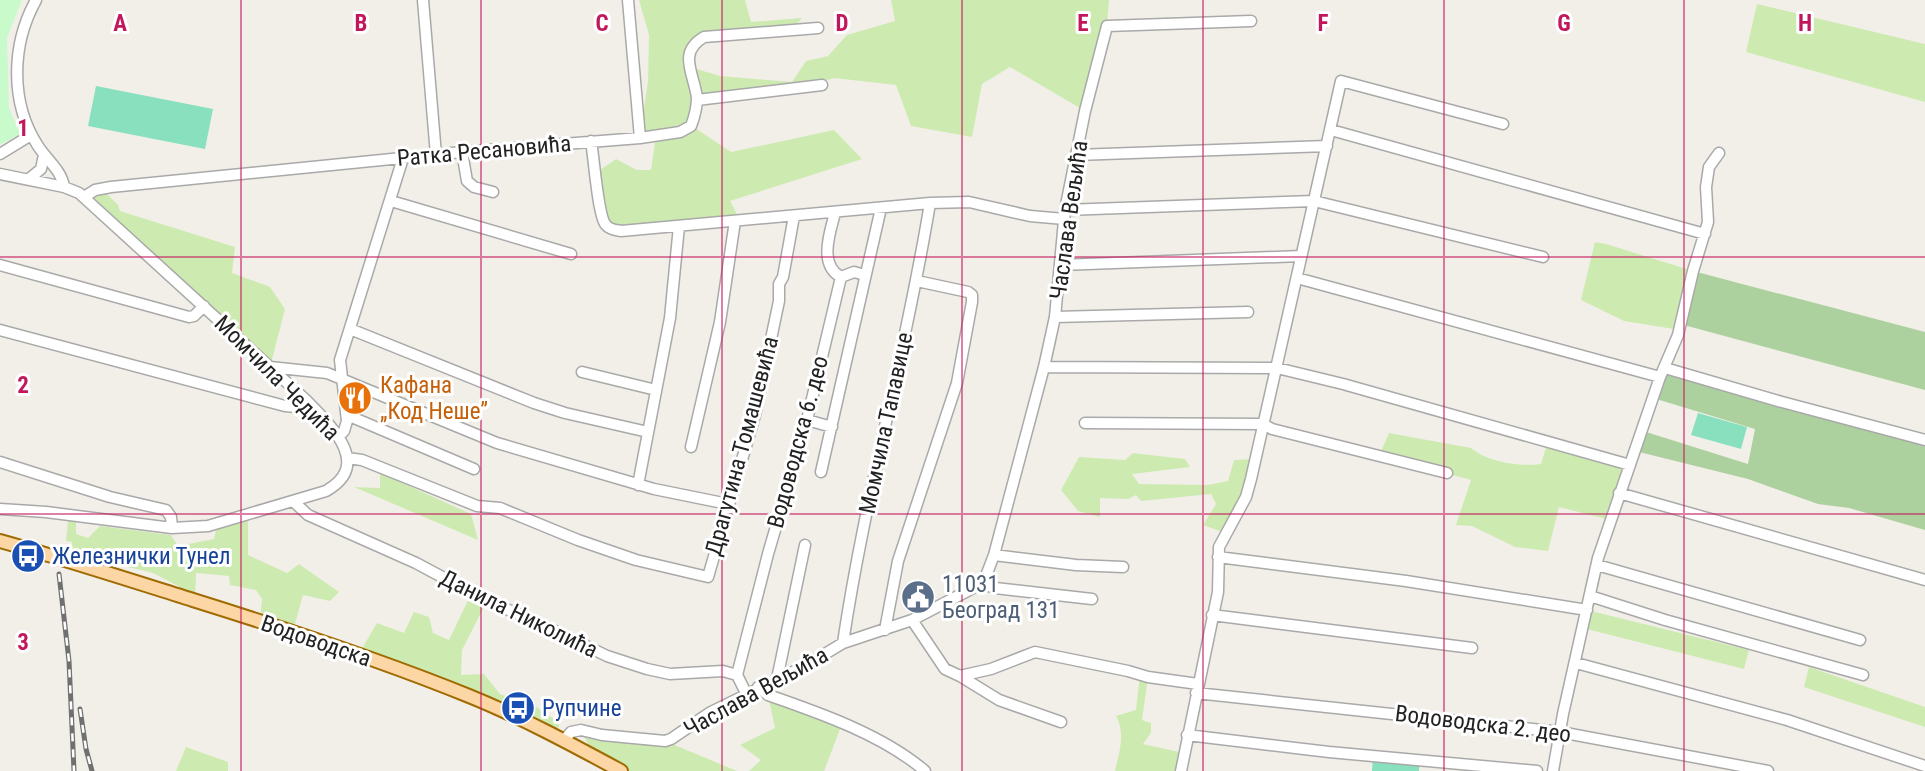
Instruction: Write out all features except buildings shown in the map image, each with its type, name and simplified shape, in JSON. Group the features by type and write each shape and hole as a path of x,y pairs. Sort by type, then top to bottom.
{"main road":[{"name":"Водоводска","path":"0,541 96,568 293,631 469,696 564,740 621,771"}],"street":[{"path":"36,0 23,29 17,79 19,101 31,135 62,177 64,187"},
{"path":"422,0 436,155"},
{"path":"628,0 640,138"},
{"name":"Часлава Вељића","path":"564,740 571,732 580,730 602,735 666,741 711,712 843,643 912,620 980,583 986,576 994,555 1044,367 1055,317 1064,215 1107,26 1251,21"},
{"path":"591,141 640,138 680,132 691,126 697,100 689,51 692,44 704,37 818,28"},
{"path":"1181,771 1217,592 1218,557 1225,533 1246,497 1340,81 1503,124"},
{"path":"697,100 822,85"},
{"path":"1331,130 1705,234"},
{"path":"0,154 31,135"},
{"name":"Ратка Ресановића","path":"84,197 94,190 111,187 591,141 597,172 599,214 606,225 621,232 930,203 969,202 1030,216 1314,201 1543,257"},
{"path":"1076,155 1327,146"},
{"path":"463,152 467,181 474,187 493,192"},
{"path":"1553,771 1597,565 1619,493 1678,335 1708,222 1706,187 1709,167 1718,153"},
{"path":"29,179 41,169 44,155"},
{"path":"339,436 346,426 347,415 340,360 403,158"},
{"name":"Момчила Чедића","path":"0,174 64,187 84,197 306,400 339,436 347,458 345,471 333,487 294,502 208,526 172,528 46,512 1,510"},
{"path":"391,201 571,254"},
{"name":"Момчила Тапавице","path":"843,643 857,557 917,281 930,203"},
{"path":"821,472 881,208"},
{"path":"835,213 827,253 832,270 841,277 853,272 865,275"},
{"name":"Драгутина Томашевића","path":"347,458 362,460 477,506 491,506 636,560 708,577 755,415 794,216"},
{"path":"691,447 720,322 735,220"},
{"path":"638,485 673,299 679,226"},
{"path":"1061,265 1301,256"},
{"path":"0,265 189,317 194,316 204,306"},
{"name":"Водоводска 6. део","path":"737,675 768,554 807,420 841,277"},
{"path":"1297,278 1925,440"},
{"path":"886,630 898,561 957,383 972,302 972,295 968,292 917,281"},
{"path":"1055,317 1248,312"},
{"path":"350,329 534,403 648,432"},
{"path":"0,330 285,406 297,407 306,400"},
{"path":"270,367 317,371 497,443 638,485 728,504"},
{"path":"1044,367 1277,368 1368,391 1630,466"},
{"path":"582,372 656,390"},
{"path":"347,415 474,469"},
{"path":"807,420 832,427"},
{"path":"1085,423 1263,424 1272,429 1447,473"},
{"path":"0,462 110,497 166,510 171,517 172,528"},
{"path":"1619,493 1925,580"},
{"name":"Данила Николића","path":"294,502 308,515 409,560 471,594 535,621 590,650 670,674 723,671 737,675"},
{"path":"777,679 805,545"},
{"path":"994,555 1076,565 1123,567"},
{"path":"1218,557 1406,581 1587,610"},
{"path":"1597,565 1860,640"},
{"path":"980,583 995,588 1092,600"},
{"path":"1590,596 1665,620 1863,675"},
{"path":"1212,615 1472,648"},
{"path":"912,620 945,668 999,700 1061,722"},
{"name":"Водоводска 2. део","path":"960,676 991,669 1035,652 1128,671 1197,689 1560,732 1768,771"},
{"path":"1576,663 1763,713 1925,766"},
{"path":"737,675 746,693"},
{"path":"758,687 768,695 864,733 925,771"},
{"path":"1187,735 1329,752 1537,771"}],"green space":[{"path":"0,0 22,0 7,38 9,108 20,134 0,145"},
{"path":"639,0 745,0 751,22 802,18 791,31 704,37 692,44 690,67 720,76 792,82 806,61 828,56 847,35 895,21 891,0 1109,0 1107,26 1085,111 1010,67 982,84 972,137 911,126 896,85 834,78 799,89 697,100 692,126 731,152 834,130 862,159 730,201 739,218 790,210 785,216 621,231 606,225 597,172 616,159 637,170 651,170 656,136 640,138 648,81 649,35"},
{"path":"1757,4 1925,44 1925,102 1746,52"},
{"path":"96,86 213,109 205,149 88,126"},
{"path":"101,188 118,205 120,211 235,247 232,273 270,287 285,309 270,367 84,197"},
{"path":"1595,242 1693,271 1674,329 1624,321 1581,300"},
{"path":"1693,271 1925,332 1925,390 1680,324"},
{"path":"1665,368 1925,440 1925,530 1849,508 1818,504 1748,479 1635,451 1643,431 1748,464 1755,429 1653,398"},
{"path":"1698,413 1747,427 1741,449 1691,435"},
{"path":"1389,433 1471,448 1486,457 1514,464 1541,464 1548,441 1630,465 1610,520 1559,507 1548,551 1515,547 1472,526 1456,525 1471,480 1379,456"},
{"path":"1133,453 1185,459 1190,467 1132,474 1139,484 1208,485 1228,481 1234,460 1256,459 1251,479 1225,533 1203,525 1216,504 1211,494 1141,501 1136,495 1128,499 1100,498 1100,517 1078,511 1061,490 1079,457 1125,460"},
{"path":"380,473 471,514 478,540 354,487 380,488"},
{"path":"248,520 248,555 287,573 299,564 339,592 330,601 303,595 293,631 260,621 262,599 256,590 230,585 229,576 196,573 195,601 178,595 180,587 153,573 71,552 72,542 66,541 68,521 76,522 76,534 88,538 100,526 171,535 178,546 214,539 216,530"},
{"path":"471,594 487,601 462,650 461,675 484,674 500,694 532,704 559,725 556,736 358,655 377,623 404,633 414,612 429,617 433,633 449,640"},
{"path":"1587,610 1749,650 1744,669 1583,628"},
{"path":"1809,667 1925,707 1925,727 1804,687"},
{"path":"1140,675 1148,677 1142,720 1151,723 1151,733 1143,744 1184,753 1181,771 1115,771 1121,736 1116,716 1136,710"},
{"path":"768,695 842,724 824,771 749,771 761,760 740,745 775,728"},
{"path":"581,730 665,741 737,771 621,771 594,757"},
{"path":"186,747 228,762 228,771 176,771"},
{"path":"1373,756 1420,760 1419,771 1372,771"}],"railway":[{"path":"59,574 69,661 74,771"},
{"path":"80,709 92,771"}],"place":[{"name":"Кафана „Код Неше”","path":"355,398"},
{"name":"Железнички Тунел","path":"28,556"},
{"name":"11031 Београд 131","path":"918,597"},
{"name":"Рупчине","path":"518,708"}]}
